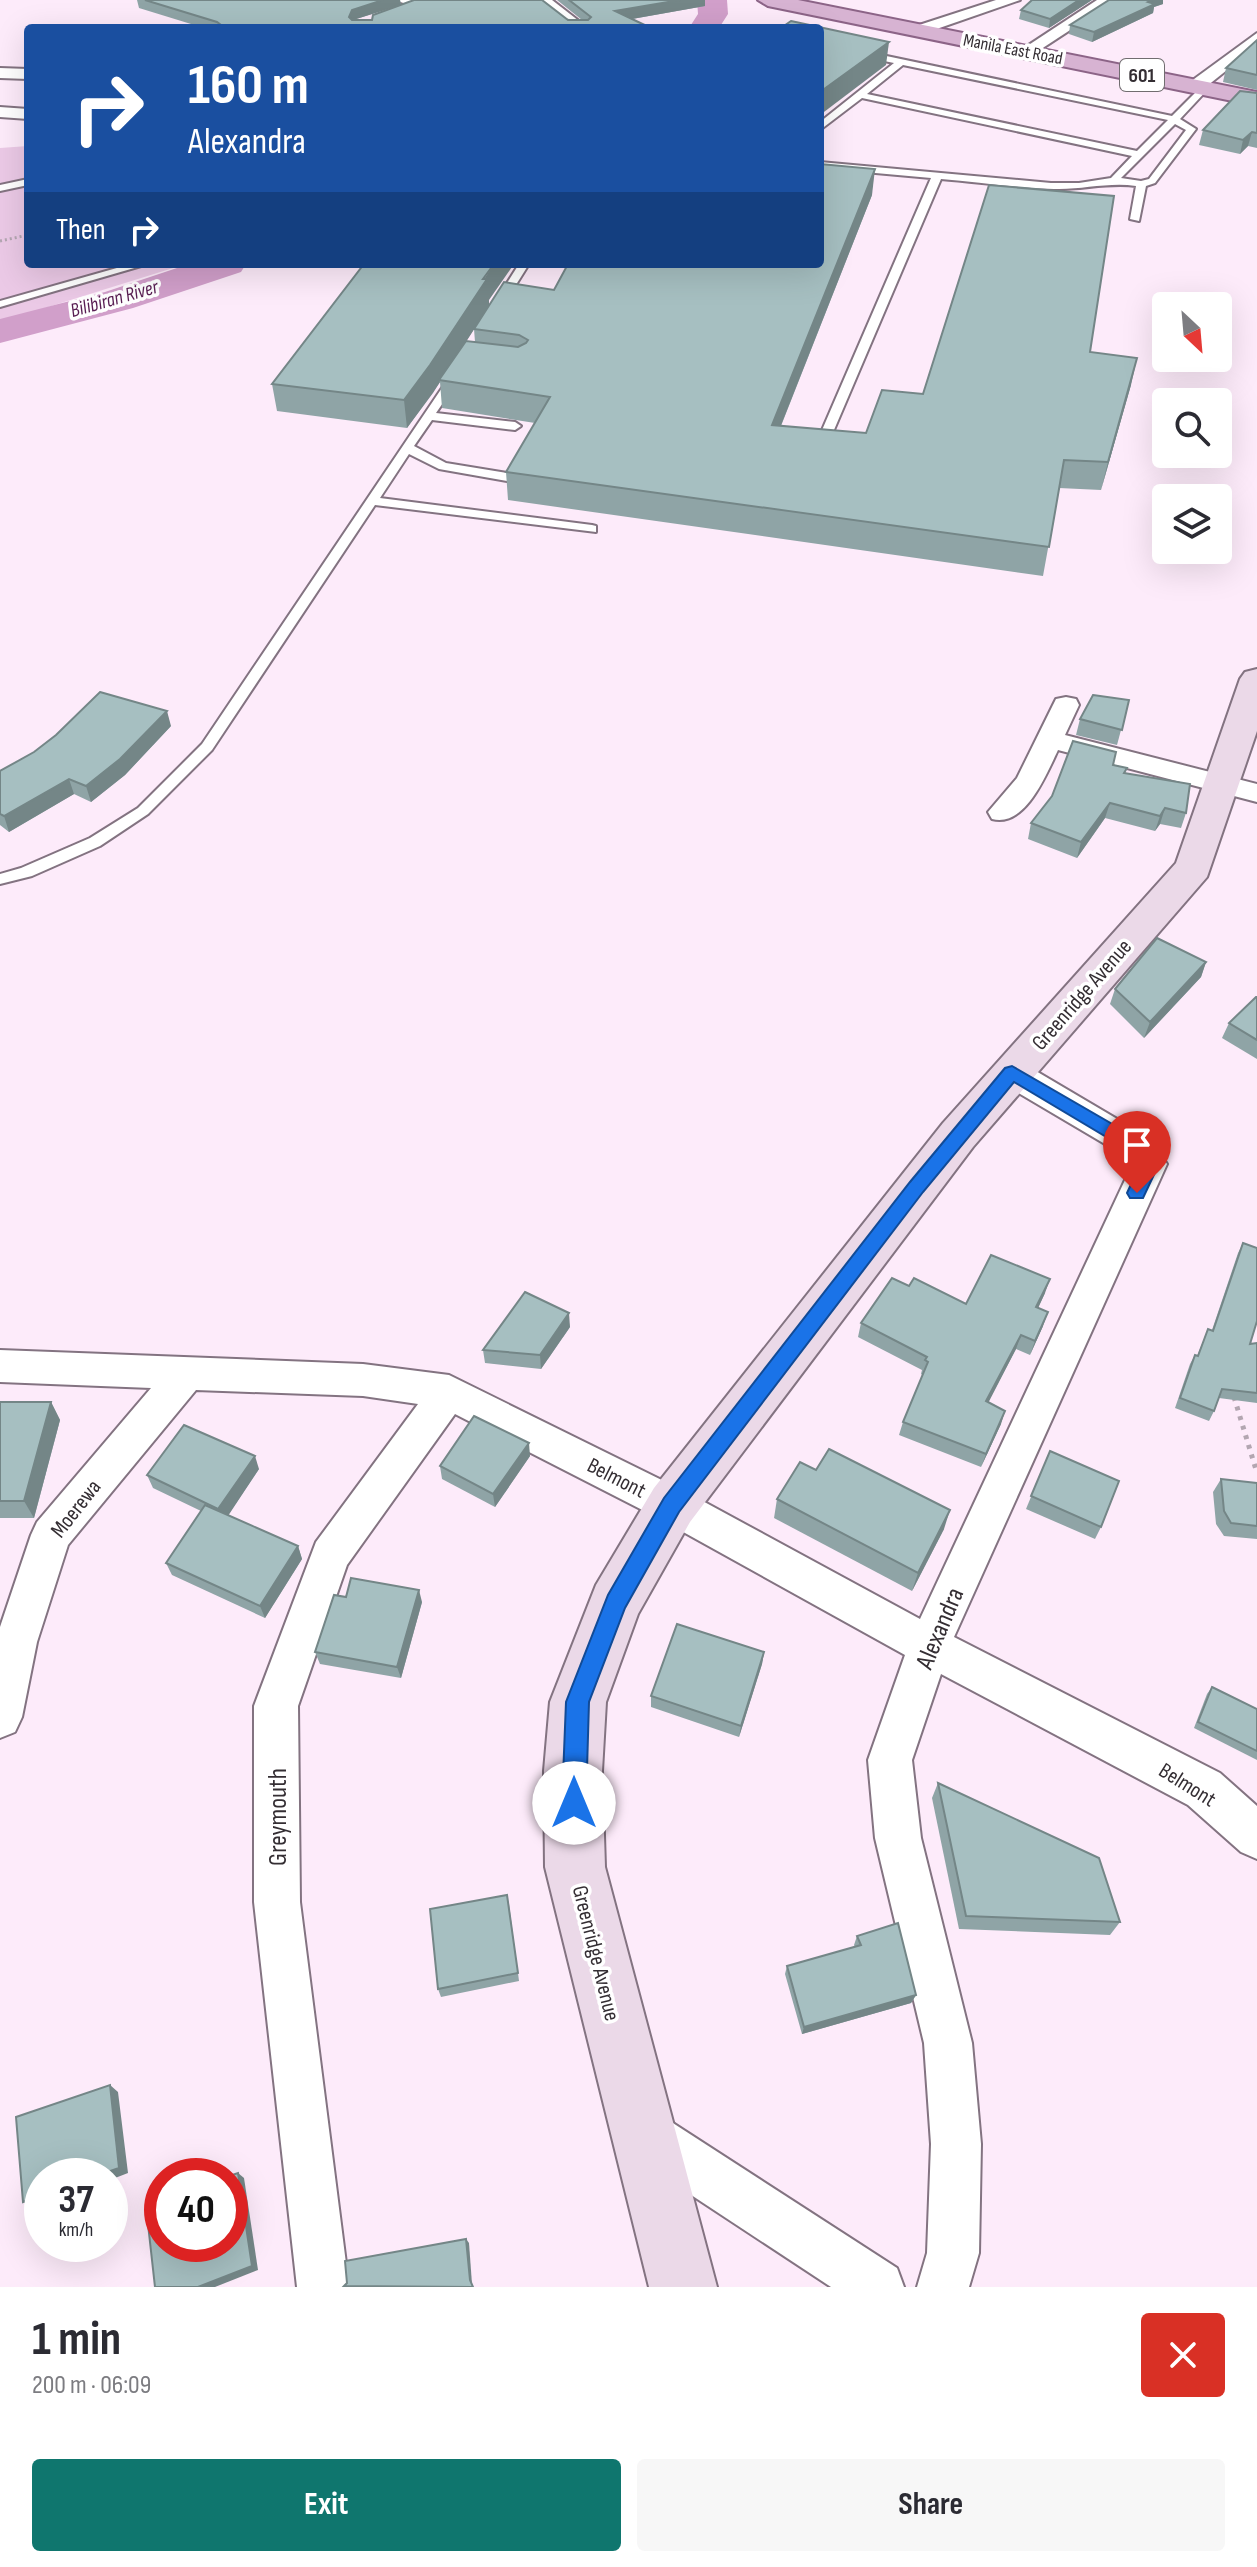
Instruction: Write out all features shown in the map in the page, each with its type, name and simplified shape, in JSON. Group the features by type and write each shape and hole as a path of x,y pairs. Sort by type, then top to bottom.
{"main road":[{"name":"Manila East Road","path":"768,0 1257,99"}],"street":[{"path":"542,0 575,24"},
{"path":"919,30 1012,0"},
{"path":"1026,52 1108,0"},
{"path":"1200,87 1257,38"},
{"path":"0,73 24,74"},
{"path":"0,112 24,114"},
{"name":"Greenridge Avenue","path":"683,2287 575,1867 573,1771 578,1702 615,1603 672,1505 916,1187 1193,868 1240,789 1257,679"},
{"path":"1002,812 1029,782 1066,705"},
{"path":"1051,740 1240,789"},
{"name":"Alexandra","path":"943,2287 953,2253 956,2144 948,2043 898,1838 890,1760 929,1646 1150,1164 1139,1148 1012,1073"},
{"name":"Belmont","path":"0,1366 363,1380 449,1392 672,1505 929,1646 1204,1789 1257,1836"},
{"name":"Moerewa","path":"0,1717 16,1642 51,1535 188,1372"},
{"name":"Greymouth","path":"323,2287 277,1902 276,1706 330,1555 449,1392"},
{"path":"643,2134 878,2287"}],"lane":[{"path":"399,0 419,4 401,10"},
{"path":"824,46 1174,119 1191,129 1152,181 1141,184 1114,180 1079,186 1051,186 824,165"},
{"path":"824,124 901,62"},
{"path":"1114,180 1174,119 1200,87"},
{"path":"861,95 1140,155"},
{"path":"819,451 937,176"},
{"path":"0,188 24,183"},
{"path":"1135,219 1141,184"},
{"path":"0,304 129,268"},
{"path":"494,312 522,268"},
{"path":"0,879 26,872 95,842 143,811 207,747 465,361"},
{"path":"429,416 515,426"},
{"path":"408,448 443,466 507,477"},
{"path":"372,501 592,529"}],"path":[{"path":"0,241 24,236"},
{"path":"1233,1394 1257,1473"}],"shaded area":[{"path":"24,146 24,268 173,268 0,322 0,148"}],"building":[{"path":"145,0 383,0 352,10 349,17 352,20 372,20 373,15 414,0 542,0 568,20 588,20 591,17 569,0 680,0 615,11 643,24 217,22"},
{"path":"1032,0 1079,0 1050,19 1021,10"},
{"path":"1109,0 1152,0 1148,2 1155,4 1094,32 1070,25"},
{"path":"824,28 889,42 824,89"},
{"path":"1257,40 1257,75 1226,68"},
{"path":"1240,91 1257,93 1257,133 1252,132 1243,140 1203,130"},
{"path":"824,164 875,169 772,425 866,433 882,390 923,394 989,185 1114,196 1090,352 1137,358 1108,462 1064,460 1049,547 506,472 550,397 439,380 466,341 518,347 528,340 519,335 474,329 504,282 554,290 566,268 824,268"},
{"path":"361,268 491,268 483,279 487,279 404,400 272,384"},
{"path":"100,692 167,711 120,759 86,786 69,779 4,816 0,814 0,771 34,752 56,735"},
{"path":"1093,695 1129,700 1122,730 1080,719"},
{"path":"1073,741 1116,752 1113,765 1127,768 1124,773 1190,784 1186,813 1165,808 1160,816 1110,803 1081,842 1031,823 1052,796"},
{"path":"1157,938 1206,962 1150,1022 1115,989"},
{"path":"1257,997 1257,1040 1229,1023"},
{"path":"1243,1243 1257,1248 1257,1321 1250,1344 1257,1343 1257,1393 1222,1389 1214,1411 1180,1398 1195,1355 1198,1356 1208,1329 1213,1331"},
{"path":"991,1255 1050,1279 1036,1307 1048,1312 1035,1341 1021,1335 986,1401 1005,1411 986,1454 903,1422 928,1362 925,1360 927,1357 861,1323 892,1278 909,1286 914,1278 966,1304"},
{"path":"525,1292 569,1313 540,1355 483,1350"},
{"path":"0,1402 51,1402 24,1501 0,1501"},
{"path":"474,1416 529,1443 493,1494 440,1466"},
{"path":"184,1425 255,1456 218,1509 147,1475"},
{"path":"829,1449 950,1510 918,1573 777,1499 800,1462 816,1470"},
{"path":"1050,1451 1119,1481 1101,1527 1031,1496"},
{"path":"1221,1479 1257,1483 1257,1526 1231,1523 1224,1511"},
{"path":"205,1505 298,1546 260,1606 166,1563"},
{"path":"351,1578 419,1590 397,1667 315,1652 334,1595 346,1597"},
{"path":"677,1624 764,1652 741,1726 651,1696"},
{"path":"1212,1687 1257,1709 1257,1751 1198,1722"},
{"path":"938,1783 1099,1858 1120,1922 966,1916"},
{"path":"507,1895 518,1973 438,1989 430,1909"},
{"path":"898,1923 916,1995 804,2027 787,1966 861,1945 857,1936"},
{"path":"110,2085 118,2158 24,2158 23,2202 16,2117"},
{"path":"248,2239 252,2266 198,2287 155,2287 152,2262 248,2262"},
{"path":"466,2239 473,2287 344,2286 347,2283 345,2261"}],"waterway":[{"name":"Bilibiran River","path":"707,24 713,14 712,0"},
{"name":"Bilibiran River","path":"0,331 119,300 215,268"}],"route":[{"path":"574,1803 578,1702 615,1603 672,1505 916,1187 1012,1073 1139,1148 1150,1164 1137,1193"}]}
